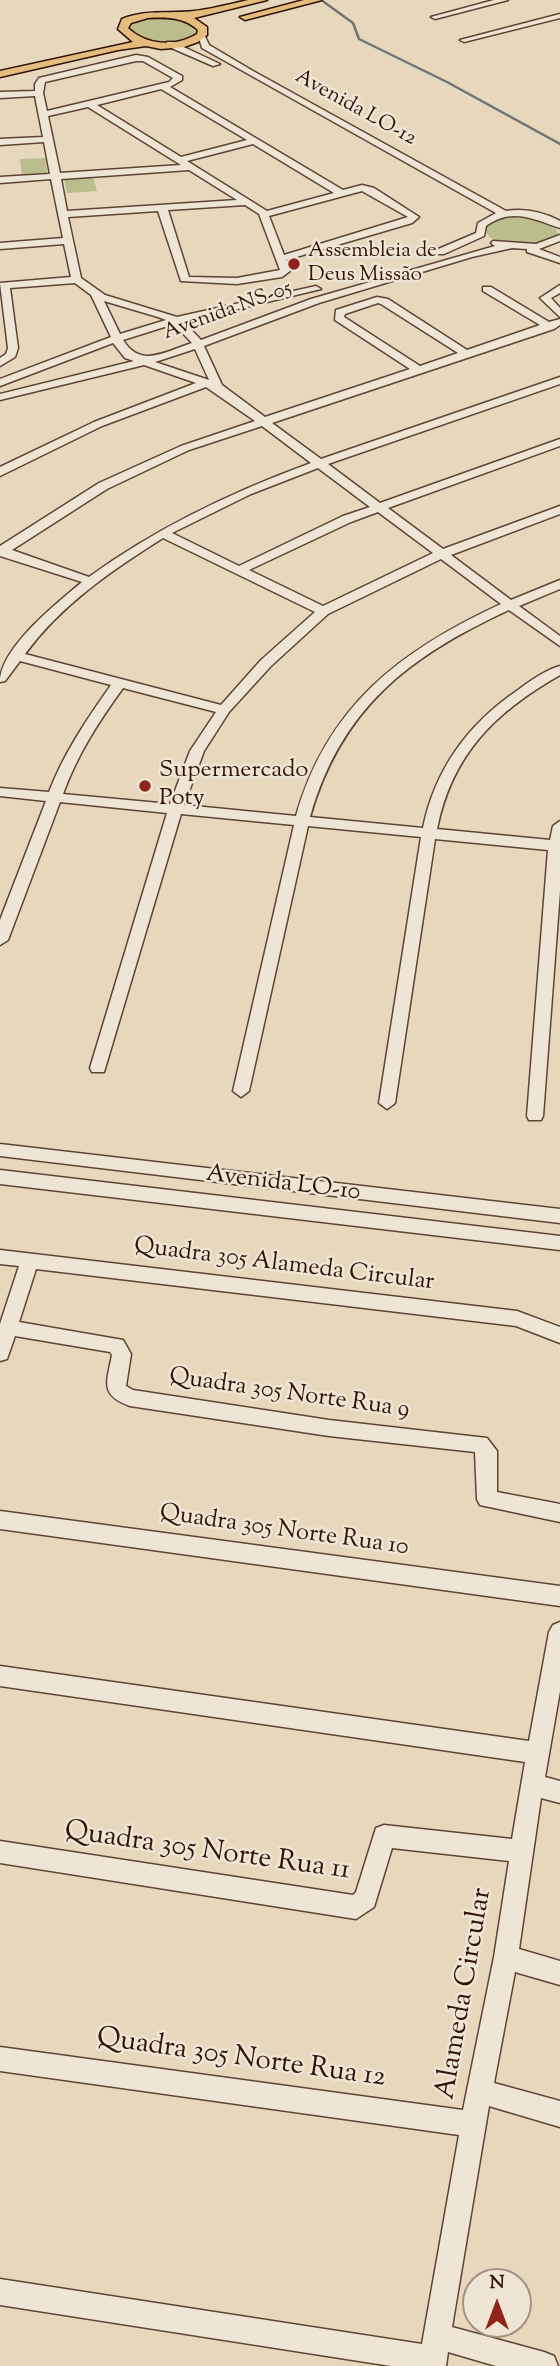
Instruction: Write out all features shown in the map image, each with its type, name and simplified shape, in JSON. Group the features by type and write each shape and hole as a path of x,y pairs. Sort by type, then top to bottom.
{"main road":[{"path":"111,33 123,27 128,20 142,15 197,13 262,0"},
{"path":"234,20 317,0"},
{"path":"174,15 196,22 202,34"},
{"path":"0,74 122,46 190,41 215,25"},
{"path":"123,27 129,36 149,43"}],"street":[{"path":"435,17 504,0"},
{"path":"464,40 560,16"},
{"name":"Avenida LO-12","path":"202,34 205,47 505,214"},
{"name":"Avenida LO-12","path":"170,44 213,62 250,73"},
{"path":"0,95 39,88 140,58 180,80 43,116"},
{"path":"162,86 341,193"},
{"path":"39,88 77,280 96,295 174,321 187,330 198,345 211,385"},
{"path":"90,104 265,214 286,268 284,273 273,277 190,281 182,276 162,207"},
{"path":"0,142 47,139"},
{"path":"180,160 255,141"},
{"path":"0,180 190,167"},
{"name":"Avenida LO-12","path":"441,179 456,200"},
{"path":"265,214 365,188 410,213 414,218 282,258"},
{"path":"63,214 246,202"},
{"path":"560,211 538,215 505,214 486,220 481,225 481,233 490,241 524,248 560,260"},
{"path":"474,213 486,220"},
{"path":"538,215 560,225"},
{"name":"Avenida NS-05","path":"0,383 116,339 174,321 312,290 454,247 481,233"},
{"path":"0,246 68,241"},
{"path":"524,248 559,241"},
{"name":"Avenida NS-05","path":"0,397 99,376 198,345 315,301 470,254 508,246"},
{"path":"0,362 11,355 6,334 2,286 77,280"},
{"path":"557,317 545,298 560,288"},
{"path":"487,289 557,317"},
{"path":"96,295 124,352 144,362 211,385 560,642"},
{"path":"419,370 339,318 340,312 377,300 384,301 467,354"},
{"path":"0,551 103,486 185,448 467,354 557,317"},
{"path":"0,678 47,619 90,582 162,533 237,494 560,380"},
{"path":"0,472 98,424 211,385"},
{"path":"240,570 308,536 379,507 560,442"},
{"path":"98,1068 175,809 197,751 225,710 265,663 323,611 442,554 560,510"},
{"path":"162,533 323,611"},
{"path":"0,551 90,582"},
{"path":"241,1091 302,821 327,752 367,700 388,679 423,652 509,604 560,584"},
{"path":"18,656 225,710"},
{"path":"387,1102 429,833 442,785 455,760 473,736 512,699 560,670"},
{"path":"0,940 53,797 75,751 120,682"},
{"path":"0,792 558,846"},
{"path":"535,1116 560,827"},
{"name":"Avenida LO-10","path":"0,1150 560,1216"},
{"name":"Avenida LO-10","path":"0,1177 560,1243"},
{"name":"Quadra 305 Alameda Circular","path":"0,1257 517,1319 560,1335"},
{"path":"0,1353 30,1260"},
{"name":"Quadra 305 Norte Rua 9","path":"10,1328 116,1345 122,1353 117,1391 130,1398 329,1428 480,1444 487,1451 487,1499 560,1513"},
{"name":"Quadra 305 Norte Rua 10","path":"0,1520 560,1596"},
{"name":"Alameda Circular","path":"434,2354 473,2124 506,1957 532,1785 555,1691 560,1632"},
{"path":"0,1676 538,1753"},
{"path":"532,1785 560,1792"},
{"name":"Quadra 305 Norte Rua 11","path":"0,1852 356,1907 366,1899 384,1836 521,1851"},
{"path":"506,1957 560,1973"},
{"name":"Quadra 305 Norte Rua 12","path":"0,2059 473,2124"},
{"path":"479,2091 560,2114"},
{"path":"0,2292 434,2354 544,2366"}],"green space":[{"path":"156,15 186,20 198,29 197,34 180,41 163,42 129,32 129,23"},
{"path":"46,158 47,173 22,176 20,159"},
{"path":"93,177 97,191 67,193 64,179"},
{"path":"517,214 555,225 558,235 541,243 516,245 504,244 487,234 485,226 496,218"}],"waterway":[{"path":"324,2 353,23 359,39 447,82 560,144"}],"place":[{"name":"Assembleia de Deus Missão","path":"294,264"},
{"name":"Supermercado Poty","path":"145,786"}]}
